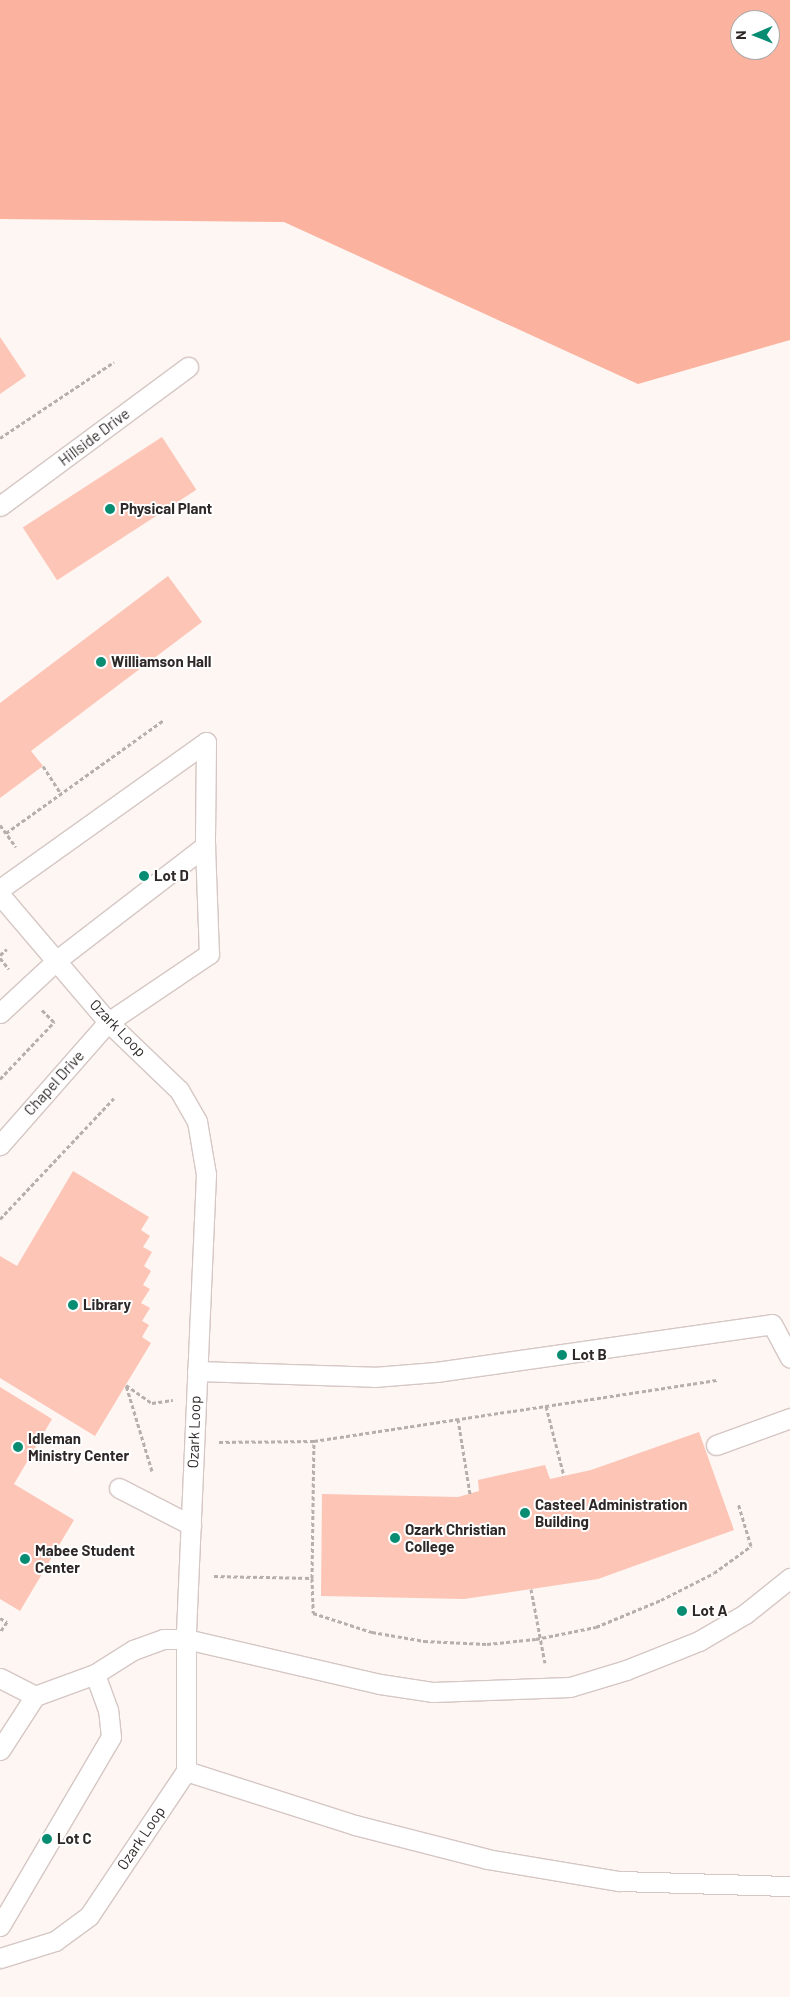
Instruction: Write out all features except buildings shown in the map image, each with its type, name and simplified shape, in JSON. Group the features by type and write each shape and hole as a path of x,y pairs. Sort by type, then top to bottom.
{"lane":[{"name":"Hillside Drive","path":"0,506 188,367"},
{"path":"0,889 206,742 205,846 57,960 0,1013"},
{"name":"Chapel Drive","path":"0,1145 108,1022 210,954 205,846"},
{"name":"Ozark Loop","path":"0,895 108,1022 179,1090 197,1121 206,1174 186,1639 186,1771 89,1916 55,1941 0,1958"},
{"path":"197,1371 392,1376 772,1324 790,1358"},
{"path":"716,1445 790,1418"},
{"path":"119,1488 191,1525"},
{"path":"0,1750 35,1696 96,1674 133,1650 163,1639 186,1639 380,1684 433,1692 570,1687 626,1670 699,1641 746,1614 790,1578"},
{"path":"0,1926 111,1737 108,1710 96,1674"},
{"path":"0,1678 35,1696"},
{"path":"186,1771 355,1825 487,1859 619,1881 790,1886"}],"path":[{"path":"0,438 114,362"},
{"path":"0,825 6,833 164,720"},
{"path":"43,766 61,794"},
{"path":"0,955 7,949"},
{"path":"0,1218 114,1098"},
{"path":"194,1442 314,1441 718,1380"},
{"path":"152,1471 126,1384 152,1403 196,1398"},
{"path":"546,1406 564,1476"},
{"path":"458,1419 470,1494"},
{"path":"314,1441 313,1613 372,1632 424,1641 487,1644 541,1638 596,1627 661,1600 714,1573 752,1546 738,1503"},
{"path":"189,1576 312,1578"},
{"path":"531,1589 549,1688"},
{"path":"0,1618 7,1622 0,1632"}],"shaded area":[{"path":"0,0 790,0 790,340 638,384 284,222 0,219"}],"place":[{"name":"Physical Plant","path":"110,509"},
{"name":"Williamson Hall","path":"101,662"},
{"name":"Lot D","path":"144,876"},
{"name":"Library","path":"73,1305"},
{"name":"Lot B","path":"562,1355"},
{"name":"Idleman Ministry Center","path":"18,1447"},
{"name":"Casteel Administration Building","path":"525,1513"},
{"name":"Ozark Christian College","path":"395,1538"},
{"name":"Mabee Student Center","path":"25,1559"},
{"name":"Lot A","path":"682,1611"},
{"name":"Lot C","path":"47,1839"}]}
